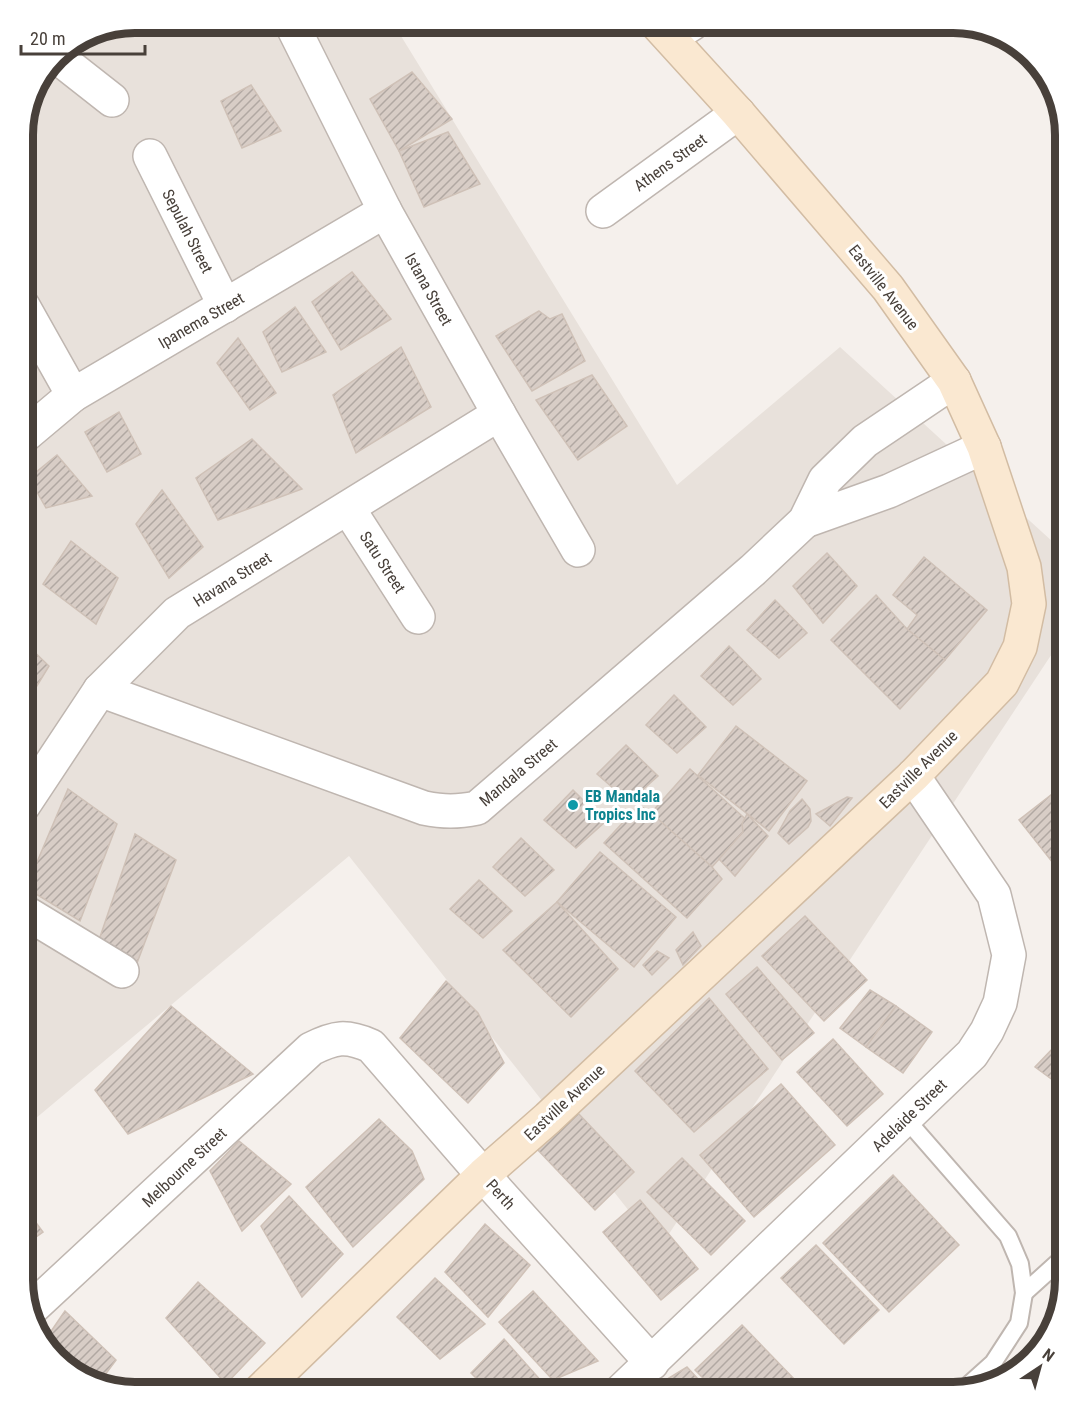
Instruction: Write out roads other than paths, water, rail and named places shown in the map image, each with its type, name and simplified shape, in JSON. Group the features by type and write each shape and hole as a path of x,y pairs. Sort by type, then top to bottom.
{"street":[{"name":"Istana Street","path":"297,33 385,212 578,550"},
{"name":"Eastville Avenue","path":"269,1382 483,1175 548,1118 913,776 1002,683 1020,647 1029,604 1024,567 984,447 954,381 888,288 738,113 677,33"},
{"path":"64,62 112,100"},
{"name":"Athens Street","path":"603,211 738,113"},
{"name":"Sepulah Street","path":"150,156 225,306"},
{"name":"Ipanema Street","path":"33,429 74,395 385,212"},
{"path":"33,323 74,395"},
{"path":"805,522 825,480 865,441 954,381"},
{"name":"Havana Street","path":"33,791 100,690 177,613 499,414"},
{"path":"805,522 889,491 984,447"},
{"name":"Satu Street","path":"348,508 418,617"},
{"name":"Mandala Street","path":"100,690 424,808 442,812 477,808 805,522"},
{"name":"Adelaide Street","path":"631,1382 972,1054 987,1031 1000,1003 1009,955 994,895 913,776"},
{"path":"33,917 122,971"},
{"name":"Perth","path":"344,1038 371,1046 652,1363"},
{"name":"Melbourne Street","path":"36,1305 311,1049 329,1040 344,1038"}],"lane":[{"path":"905,1118 1008,1236 1020,1264 1024,1293 1019,1323 993,1363 974,1380"},
{"path":"1024,1293 1055,1265"}],"place":[{"name":"EB Mandala Tropics Inc","path":"573,805"}]}
